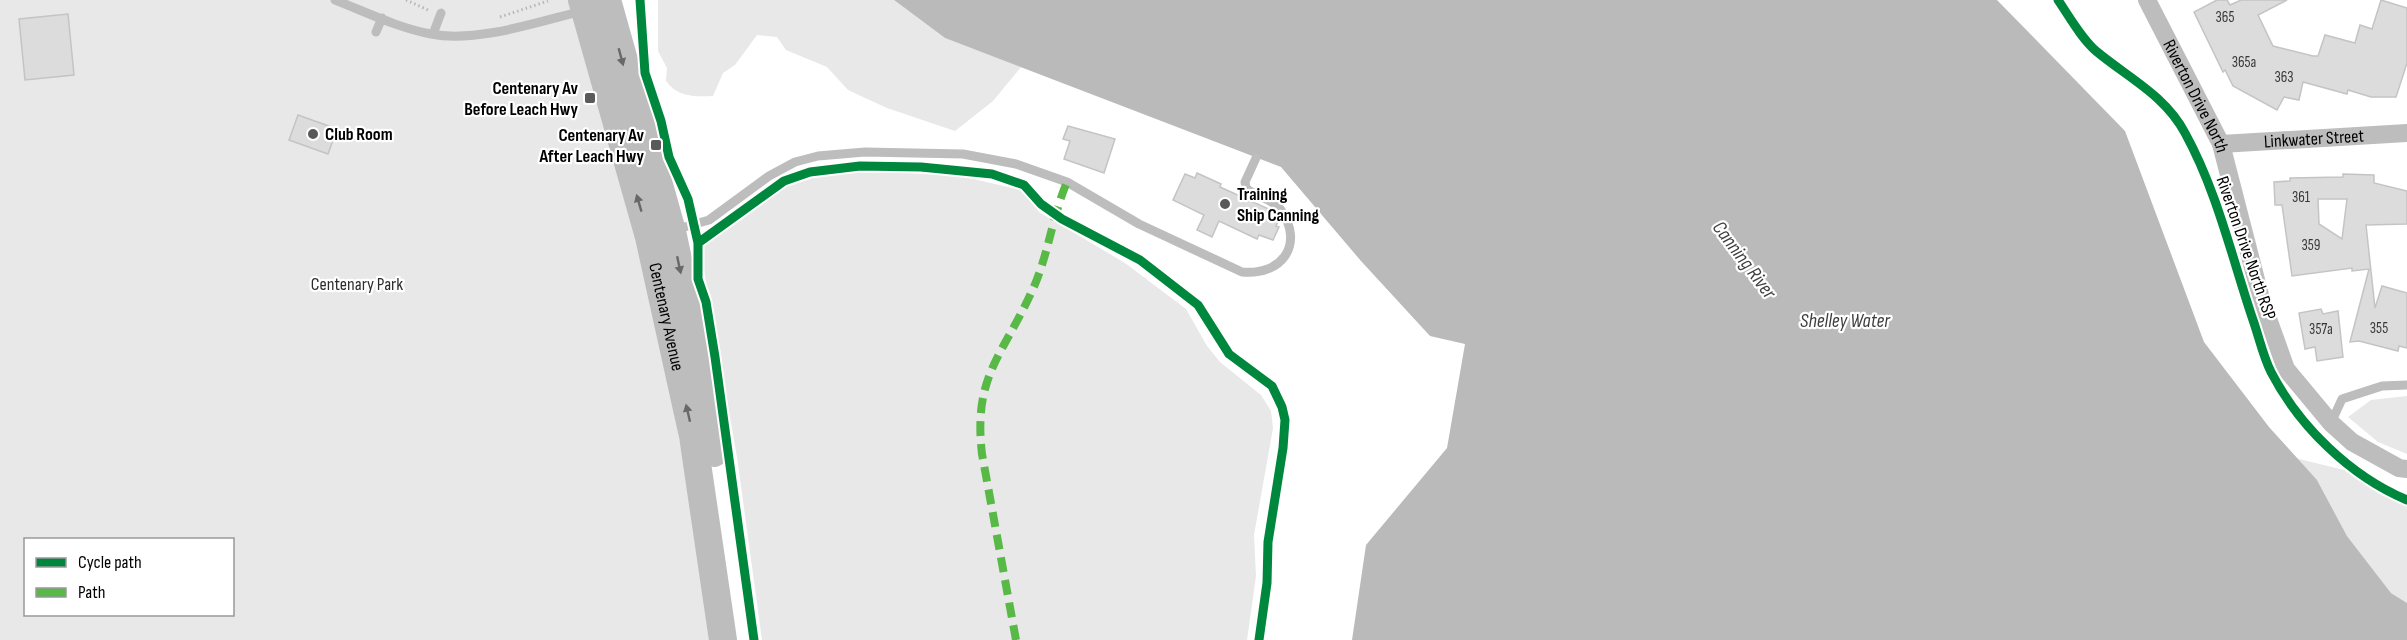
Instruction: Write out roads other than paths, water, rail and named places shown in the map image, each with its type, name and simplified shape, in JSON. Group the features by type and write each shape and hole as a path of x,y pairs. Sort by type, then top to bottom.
{"main road":[{"name":"Centenary Avenue","path":"591,4 707,398 739,640"},
{"name":"Centenary Avenue","path":"660,234 723,640"}],"street":[{"name":"Riverton Drive North","path":"2147,0 2221,144 2260,299 2286,369 2331,423 2361,447 2407,469"},
{"name":"Linkwater Street","path":"2221,144 2407,133"}],"lane":[{"path":"335,0 433,34 463,36 555,18 591,4"},
{"path":"433,34 440,15"},
{"path":"376,32 382,18"},
{"path":"660,234 709,220 769,176 795,162 818,156 865,152 963,154 1016,164 1067,182 1139,224 1242,272 1253,273 1264,271 1282,260 1290,251 1292,239 1280,208 1246,188 1245,182 1256,158"},
{"path":"2331,423 2342,399 2382,386 2407,385"}],"water":[{"name":"Shelley Water","path":"894,0 1997,0 2125,131 2204,342 2269,427 2317,480 2347,536 2391,593 2407,603 2407,640 1352,640 1366,545 1447,448 1465,344 1430,336 1361,261 1281,167 945,38"}],"place":[{"name":"Centenary Av Before Leach Hwy","path":"590,98"},
{"name":"Club Room","path":"313,134"},
{"name":"Centenary Av After Leach Hwy","path":"656,145"},
{"name":"Training Ship Canning","path":"1225,204"}],"water label":[{"name":"Canning River","path":"1744,260"}],"park label":[{"name":"Centenary Park","path":"357,284"}]}
